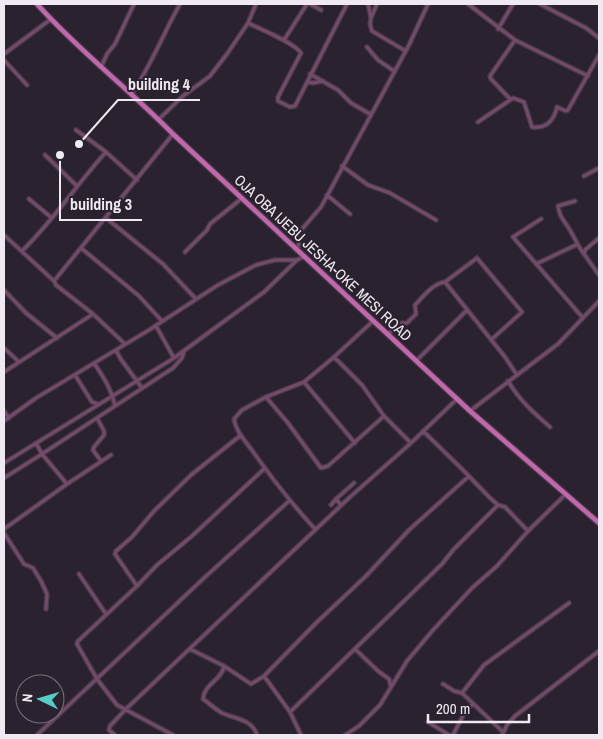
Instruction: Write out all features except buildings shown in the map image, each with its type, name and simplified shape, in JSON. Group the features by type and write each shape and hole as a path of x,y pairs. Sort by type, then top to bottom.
{"main road":[{"name":"OJA OBA IJEBU JESHA-OKE MESI ROAD","path":"37,4 101,68 159,119 303,257 470,411 599,523"}],"street":[{"path":"101,68 134,4"},
{"path":"131,95 141,80 180,4"},
{"path":"159,119 183,96 210,76 248,23 256,4"},
{"path":"284,40 309,4 321,10"},
{"path":"248,23 284,40 297,48 301,53 278,97 278,101 288,107 295,106 347,4"},
{"path":"368,4 371,18"},
{"path":"377,4 371,18 372,31 404,50"},
{"path":"297,251 302,229 318,211 327,195 404,50 409,44 428,4"},
{"path":"468,4 515,40 588,76"},
{"path":"498,28 513,4"},
{"path":"540,4 586,28 599,38"},
{"path":"4,54 51,19"},
{"path":"510,99 490,78 515,40"},
{"path":"367,47 378,60 394,71"},
{"path":"478,122 510,99 516,98 524,102 532,127 549,124 555,116 557,107 568,110 599,55"},
{"path":"4,60 27,85"},
{"path":"310,74 338,90 351,103 370,114"},
{"path":"307,82 323,81"},
{"path":"76,130 106,152 137,180"},
{"path":"54,281 173,134"},
{"path":"22,250 37,236 106,152"},
{"path":"45,155 77,186"},
{"path":"342,166 368,185 390,193 436,220"},
{"path":"584,176 599,168"},
{"path":"327,195 350,214"},
{"path":"29,199 52,218"},
{"path":"185,252 207,230 210,224 241,199"},
{"path":"575,201 558,206 561,220 568,227 576,245 599,275"},
{"path":"106,218 164,264 196,299"},
{"path":"540,219 513,237 583,318"},
{"path":"4,235 22,250 56,285 93,314 125,344"},
{"path":"584,254 585,250 599,238"},
{"path":"536,264 576,245"},
{"path":"81,248 145,301 162,321"},
{"path":"4,463 174,358 264,292 297,260 303,257"},
{"path":"388,334 402,323 406,323 416,314 415,305 424,298 432,287 445,282 477,258 522,312 491,340"},
{"path":"4,422 36,398 156,326 218,285 256,265 276,260 297,260"},
{"path":"445,282 517,375"},
{"path":"4,290 26,313 57,338"},
{"path":"470,411 558,344 599,301"},
{"path":"416,361 467,310"},
{"path":"4,372 93,314"},
{"path":"316,529 289,501 241,435 234,422 236,416 242,410 266,396 304,382 373,321"},
{"path":"156,326 174,358"},
{"path":"4,348 18,362"},
{"path":"116,350 142,388"},
{"path":"4,478 178,364 184,350"},
{"path":"334,357 362,385 384,416 411,443"},
{"path":"94,363 106,380 113,395 115,406"},
{"path":"74,375 92,402 99,404"},
{"path":"304,382 355,443"},
{"path":"508,382 528,408 550,426"},
{"path":"266,396 321,468 328,466 384,416"},
{"path":"115,735 109,730 110,726 126,709 341,505 457,399"},
{"path":"4,411 9,418"},
{"path":"96,418 104,431 104,434 93,450 100,461"},
{"path":"422,431 498,505 505,507 528,531"},
{"path":"137,586 115,554 116,551 132,538 154,511 191,475 241,435"},
{"path":"36,443 42,454 67,484"},
{"path":"46,609 47,594 41,581 33,568 24,564 4,531 111,454"},
{"path":"173,735 118,705 97,679 77,644 78,641 157,565 192,536 265,468"},
{"path":"190,649 224,666 251,684 264,676 366,576 409,530 468,476"},
{"path":"332,505 336,499 354,484"},
{"path":"345,735 359,726 380,705 407,661 433,630 566,494"},
{"path":"336,499 341,505"},
{"path":"37,735 289,501"},
{"path":"290,712 442,564 454,549 498,505"},
{"path":"79,574 106,614"},
{"path":"462,693 484,665 569,602"},
{"path":"355,649 364,659 389,679 391,687"},
{"path":"444,684 454,691 462,693 502,734 515,716 599,651"},
{"path":"224,666 223,673 205,691 203,698 222,713 250,723 257,735"},
{"path":"264,676 290,712 301,735"},
{"path":"453,735 466,710 473,704"},
{"path":"428,722 449,735"}],"place":[{"name":"building 4","path":"79,144"},
{"name":"building 3","path":"60,155"}]}
